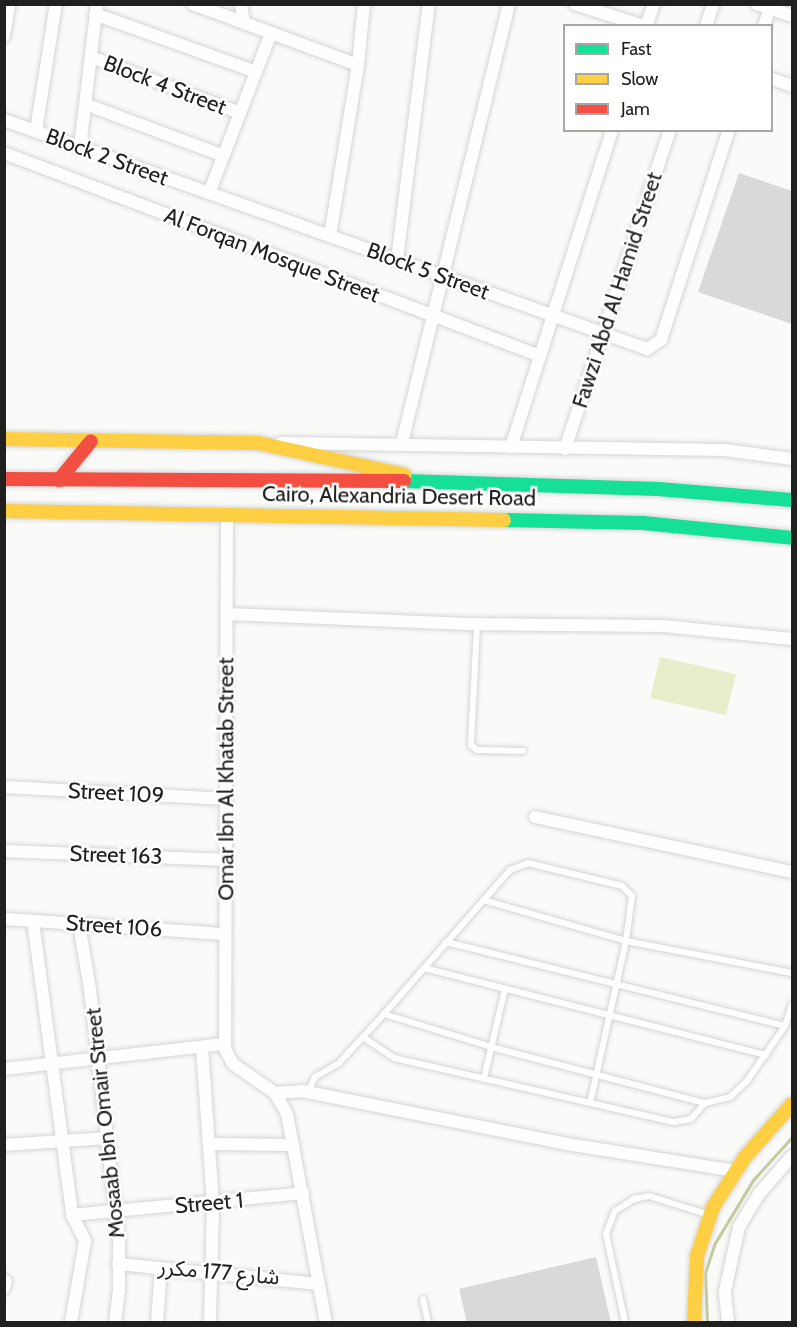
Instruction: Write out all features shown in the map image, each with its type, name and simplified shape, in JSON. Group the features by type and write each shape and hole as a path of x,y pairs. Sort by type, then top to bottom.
{"main road":[{"path":"4,440 258,443 432,481"},
{"path":"4,446 79,446 91,441"},
{"path":"58,480 91,441"},
{"name":"Cairo, Alexandria Desert Road","path":"4,479 432,481 679,490 792,500"},
{"name":"Cairo, Alexandria Desert Road","path":"4,511 643,523 792,538"},
{"path":"694,1323 697,1256 710,1215 735,1171 792,1104"}],"street":[{"path":"4,36 9,4"},
{"path":"36,131 56,4"},
{"path":"193,4 358,65"},
{"path":"241,4 244,23"},
{"path":"330,236 358,65 364,4"},
{"path":"397,260 429,4"},
{"path":"402,443 509,4"},
{"path":"575,4 638,24"},
{"path":"645,24 654,4"},
{"path":"707,24 713,4"},
{"path":"757,4 770,6 792,16"},
{"path":"765,24 770,6"},
{"path":"80,147 96,9 256,72"},
{"path":"209,193 271,33"},
{"name":"Block 4 Street","path":"91,57 240,113"},
{"path":"773,80 792,86"},
{"path":"85,104 224,156"},
{"name":"Block 2 Street","path":"4,120 209,193"},
{"path":"511,447 551,315 611,132"},
{"name":"Fawzi Abd Al Hamid Street","path":"565,449 669,132"},
{"name":"Block 5 Street","path":"209,193 647,349 661,340 728,132"},
{"name":"Al Forqan Mosque Street","path":"4,153 433,318 540,356"},
{"path":"258,443 402,443 565,449 724,450 792,459"},
{"name":"Omar Ibn Al Khatab Street","path":"225,1044 228,514"},
{"path":"227,614 477,625 664,626 792,639"},
{"name":"Street 109","path":"4,787 227,799"},
{"path":"535,818 792,872"},
{"name":"Street 163","path":"4,851 227,860"},
{"name":"Street 106","path":"4,919 224,934"},
{"path":"33,921 50,1064 72,1215 85,1241 71,1323"},
{"name":"Mosaab Ibn Omair Street","path":"79,924 99,1058 116,1210 118,1264 115,1323"},
{"path":"4,1069 225,1044 233,1064 275,1093 287,1114 326,1323"},
{"path":"202,1047 213,1204 210,1323"},
{"path":"275,1093 308,1092 567,1144 735,1171"},
{"path":"4,1145 108,1138"},
{"path":"210,1144 293,1145"},
{"path":"728,1323 725,1291 739,1227 759,1194 792,1156"},
{"name":"Street 1","path":"72,1215 213,1204 303,1193"},
{"name":"شارع 177 مكرر","path":"118,1264 319,1284"},
{"path":"157,1323 161,1268"}],"lane":[{"path":"477,625 471,745 477,750 523,751"},
{"path":"308,1092 315,1077 339,1063 514,865 522,863 622,886 632,896 627,941 590,1103"},
{"path":"483,900 627,941 792,973"},
{"path":"446,942 785,1026"},
{"path":"424,968 766,1055"},
{"path":"484,1078 505,989"},
{"path":"384,1014 491,1047 705,1103 730,1097 766,1055 785,1026 792,1005"},
{"path":"363,1037 394,1058 590,1103 685,1122 705,1103"},
{"path":"625,1323 606,1234 615,1211 634,1199 649,1196 710,1215"},
{"path":"423,1299 428,1323"}],"green space":[{"path":"660,657 736,674 726,715 650,698"}],"building":[{"path":"739,173 792,191 792,324 698,292"},
{"path":"596,1257 611,1323 467,1323 459,1289"}],"waterway":[{"path":"707,1322 705,1273 715,1243 753,1180 792,1137"}],"traffic: fast":[{"path":"404,481 658,489 792,500"},
{"path":"504,520 643,523 792,538"}],"traffic: slow":[{"path":"4,439 258,443 405,475"},
{"path":"4,511 504,520"},
{"path":"694,1322 697,1256 713,1207 745,1157 792,1104"}],"traffic: jam":[{"path":"59,480 91,441"},
{"path":"4,479 404,481"}]}
